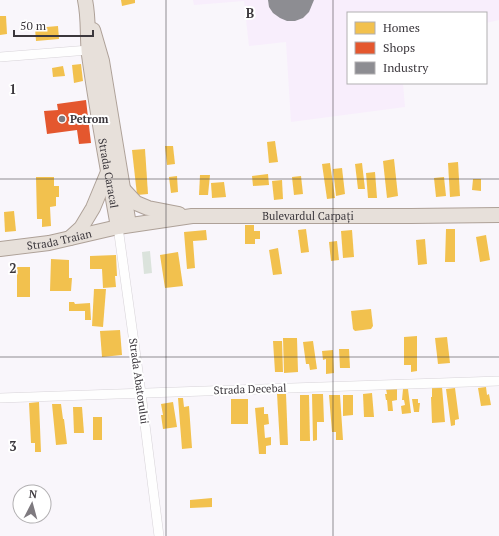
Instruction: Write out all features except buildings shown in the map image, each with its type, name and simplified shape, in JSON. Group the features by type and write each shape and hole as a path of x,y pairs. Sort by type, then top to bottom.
{"main road":[{"name":"Strada Caracal","path":"86,5 89,50 108,171 123,226"},
{"path":"86,5 102,61 123,190 123,226"},
{"path":"69,238 81,228 93,208 108,171"},
{"path":"123,190 136,203 148,208 192,216"},
{"name":"Bulevardul Carpați","path":"123,226 192,216 499,215"},
{"name":"Strada Traian","path":"0,249 27,246 123,226"}],"street":[{"path":"0,57 89,50"},
{"name":"Strada Abatorului","path":"123,226 158,536"},
{"name":"Strada Decebal","path":"0,398 499,380"}],"shaded area":[{"path":"193,0 499,0 499,20 487,23 487,12 347,12 347,84 403,84 405,107 291,122 286,42 249,46 244,1 194,5"},
{"path":"150,251 152,273 144,274 142,252"}],"place":[{"name":"Petrom","path":"62,119"}]}
